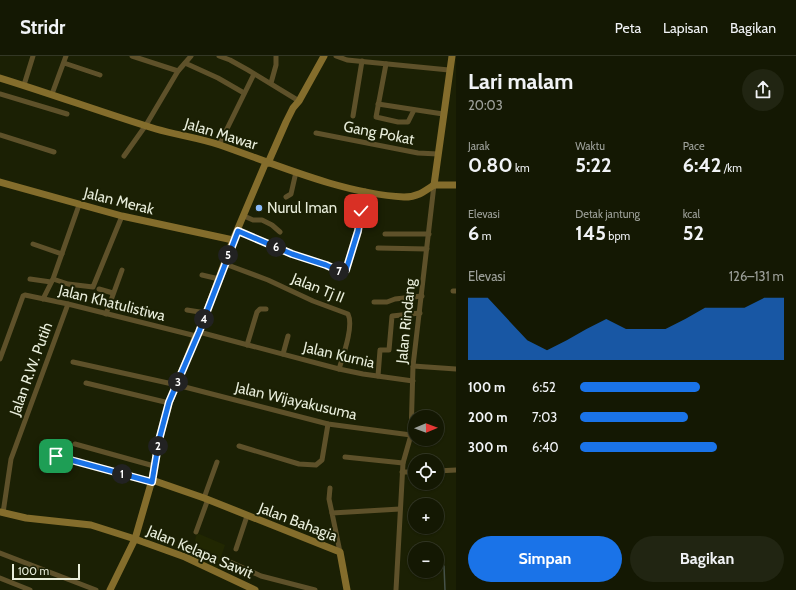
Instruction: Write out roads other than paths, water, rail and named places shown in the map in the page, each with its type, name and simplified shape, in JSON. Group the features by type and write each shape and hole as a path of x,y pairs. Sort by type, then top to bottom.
{"street":[{"path":"24,85 33,56"},
{"path":"52,94 66,56"},
{"path":"132,56 178,71"},
{"path":"124,156 146,125 178,71 190,56"},
{"path":"219,56 230,60 271,83 299,101"},
{"path":"271,83 276,65 276,56"},
{"path":"110,590 135,539 152,481 159,440 169,402 198,334 233,240 286,122 324,56"},
{"path":"336,56 347,60 449,70"},
{"path":"374,63 375,56"},
{"name":"Jalan Rindang","path":"412,410 413,366 434,185 452,56"},
{"path":"353,116 362,61"},
{"path":"64,63 100,75"},
{"path":"185,63 218,78 244,93"},
{"path":"386,64 376,116 398,122 408,122 414,110"},
{"path":"219,145 254,74"},
{"name":"Jalan Mawar","path":"0,78 146,125 219,145 296,172 365,191 404,196 417,196 434,185"},
{"path":"0,94 67,114"},
{"path":"378,104 443,114"},
{"name":"Gang Pokat","path":"316,133 418,153 438,154"},
{"path":"0,135 54,152"},
{"path":"286,197 291,194 296,172"},
{"name":"Jalan Merak","path":"0,182 122,216 233,240"},
{"path":"434,185 456,185"},
{"path":"238,231 292,254 342,272 346,270 358,231 365,191"},
{"path":"43,299 52,281 79,205"},
{"path":"30,279 93,287 122,216"},
{"path":"244,216 253,220 262,220 272,225 280,232"},
{"path":"384,234 429,234"},
{"path":"33,244 62,254"},
{"path":"378,248 427,249"},
{"name":"Jalan Tj II","path":"225,264 268,280 313,301 348,314 350,318 348,333 339,369"},
{"path":"106,314 122,270"},
{"path":"202,275 219,279"},
{"path":"99,289 113,293"},
{"name":"Jalan Khatulistiwa","path":"0,359 23,296 27,295 198,334"},
{"path":"374,302 387,302 395,299 422,296"},
{"name":"Jalan R.W. Putih","path":"1,512 11,459 68,304"},
{"path":"247,345 257,312 266,309"},
{"path":"187,310 206,313"},
{"path":"378,376 380,350 388,350 392,316 420,313"},
{"name":"Jalan Kurnia","path":"198,334 339,369 413,381"},
{"name":"Jalan Kurnia","path":"283,354 288,336"},
{"name":"Jalan Wijayakusuma","path":"73,362 177,385 328,424 408,435"},
{"path":"413,366 456,369"},
{"path":"86,383 169,402"},
{"path":"239,446 299,464 316,465 322,460 328,424"},
{"path":"75,444 154,466"},
{"name":"Jalan Rindang","path":"396,590 402,472 408,446"},
{"path":"56,456 152,481"},
{"path":"345,457 403,463"},
{"path":"196,532 217,462"},
{"path":"444,471 456,470"},
{"path":"402,472 408,472"},
{"name":"Jalan Bahagia","path":"152,481 206,498 247,516 340,552"},
{"path":"330,488 330,505 347,590"},
{"path":"332,513 400,509"},
{"name":"Jalan Kelapa Sawit","path":"1,512 26,518 91,526 135,539 185,557 255,590"},
{"name":"Jalan Bahagia","path":"236,549 247,516"},
{"path":"0,553 96,590"},
{"path":"230,562 261,576 315,590"},
{"path":"0,578 30,590"}],"waterway":[{"path":"444,566 445,590"}],"place":[{"name":"Nurul Iman","path":"259,208"}]}
